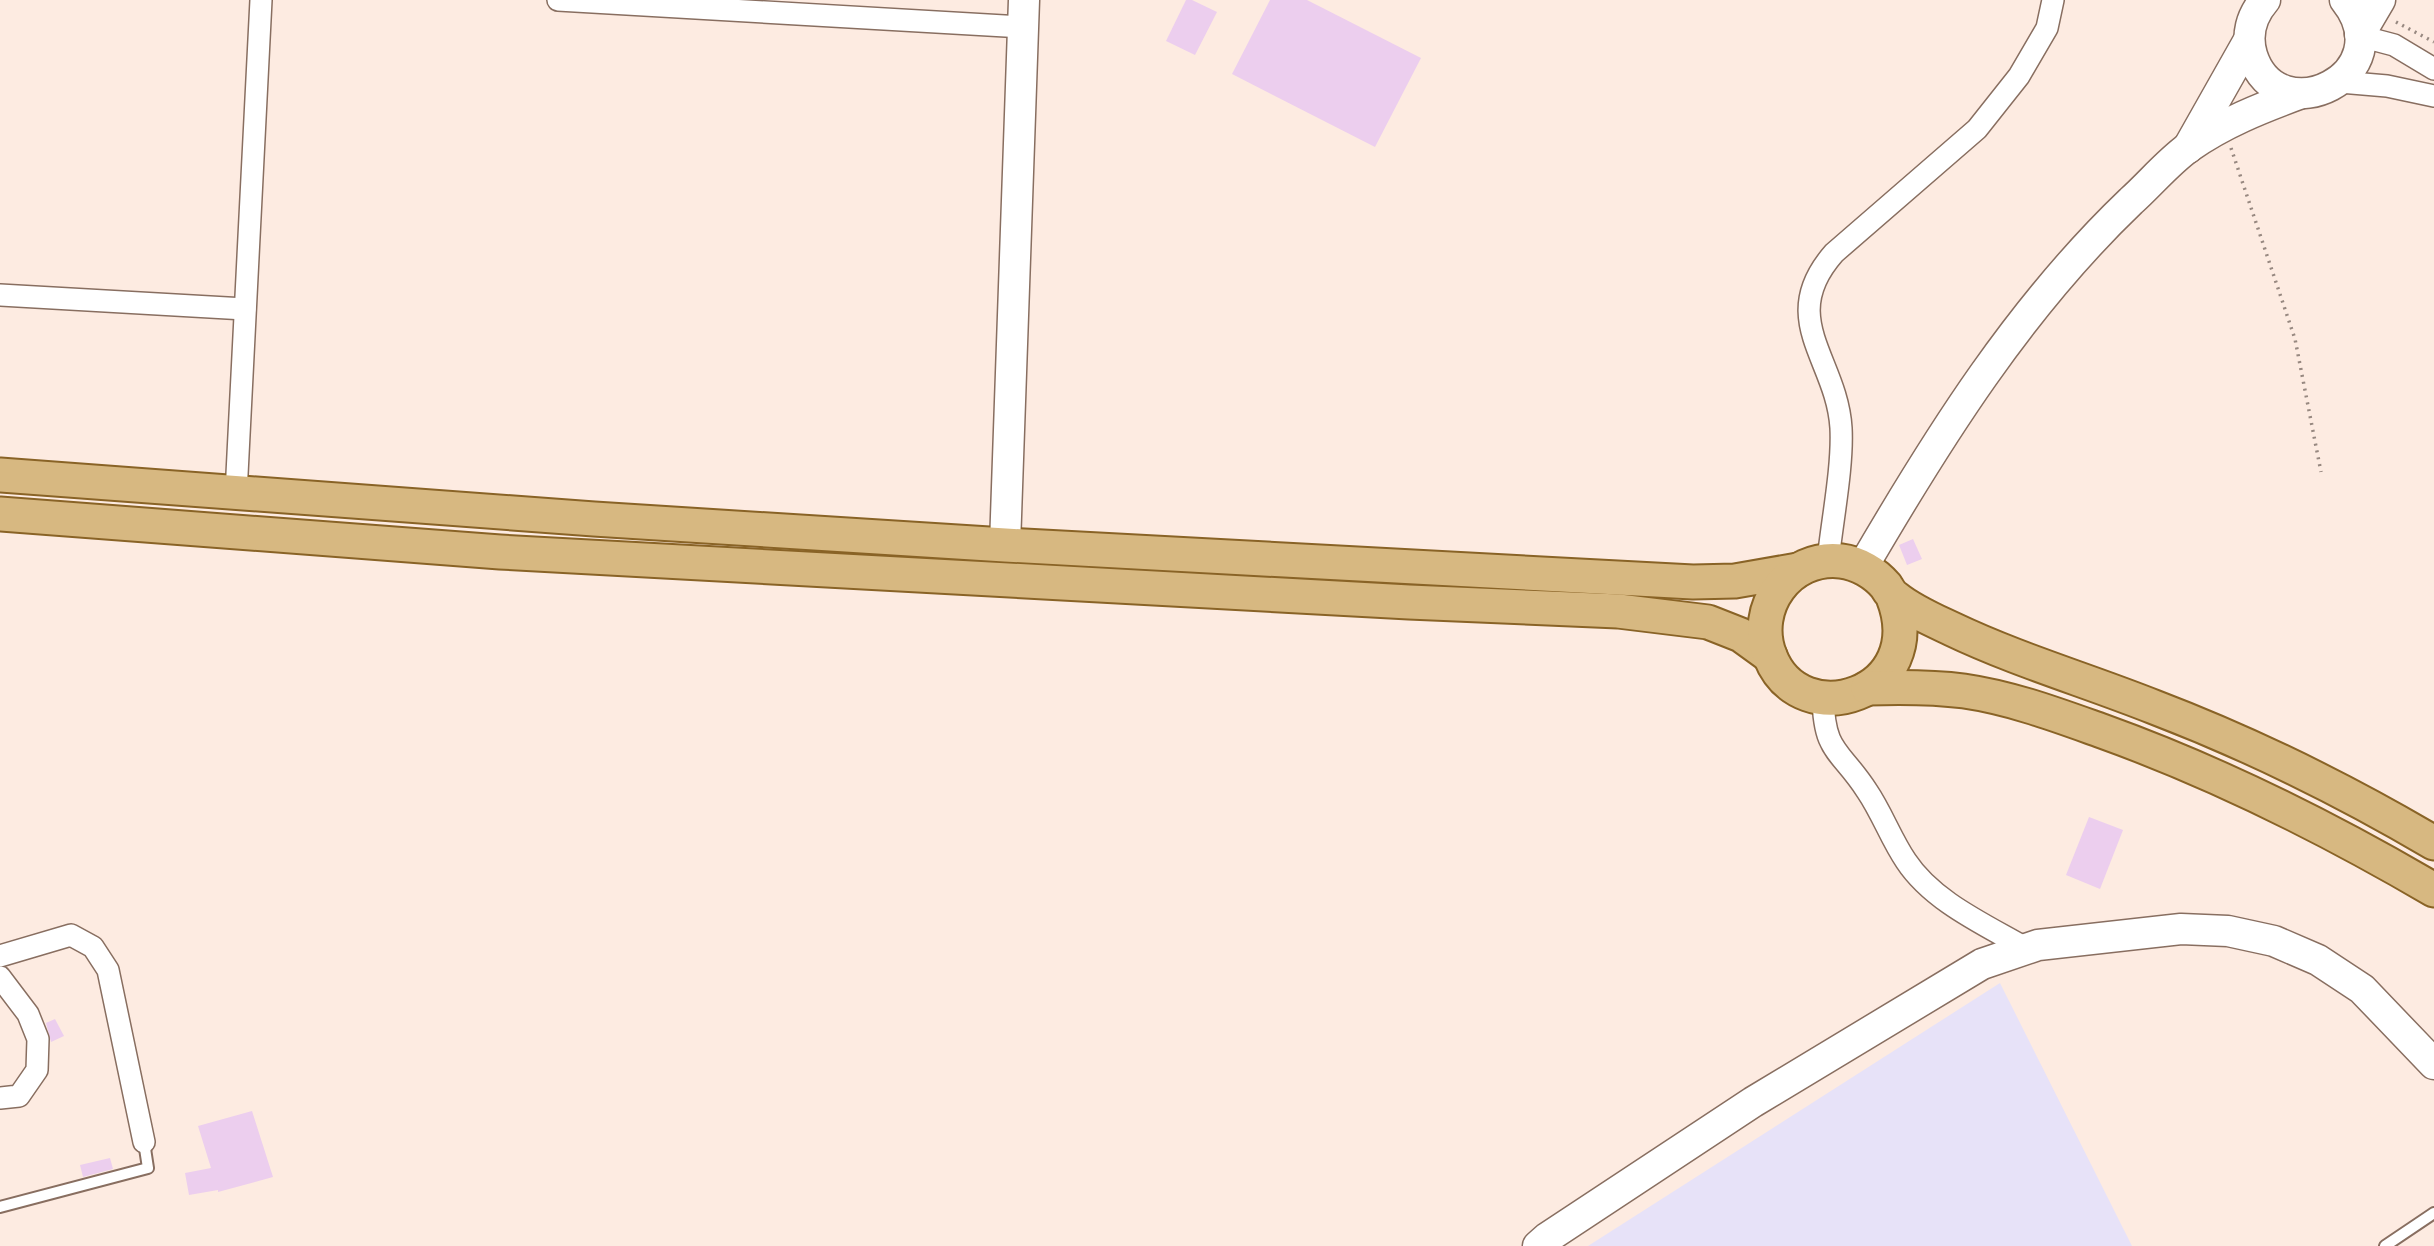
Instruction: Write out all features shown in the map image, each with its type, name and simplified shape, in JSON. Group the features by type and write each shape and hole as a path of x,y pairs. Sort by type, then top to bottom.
{"main road":[{"path":"0,475 236,494 1005,545 1693,582 1735,581 1846,562 1862,568 1880,580 1893,597 1902,630 1899,648 1882,677 1854,695 1823,697 1809,694 1785,679 1770,656 1756,644 1733,631 1691,619 1618,611 1395,602 500,552 0,514"},
{"path":"1770,656 1765,637 1765,617 1771,599 1783,582 1813,566"},
{"path":"1691,619 1693,582"},
{"path":"1893,597 1973,639 2231,738 2308,774 2434,843"},
{"path":"1963,691 1973,639"},
{"path":"1868,688 1963,691 2002,698 2063,717 2218,777 2355,845 2434,890"}],"street":[{"path":"236,494 261,0"},
{"path":"558,0 1023,13 1005,545"},
{"path":"1813,566 1841,428 1836,396 1811,332 1809,306 1815,281 1823,266 1835,253 1977,130 2019,76 2047,28 2053,0"},
{"path":"2254,14 2251,51 2261,72 2278,87 2299,93 2320,92 2340,82 2358,55 2360,35 2352,9 2345,0"},
{"path":"2360,35 2380,0"},
{"path":"2188,148 2254,14"},
{"path":"2360,35 2394,45 2434,69"},
{"path":"2340,82 2387,86 2434,96"},
{"path":"1862,568 1944,431 2006,344 2056,282 2110,222 2188,148 2223,126 2299,93"},
{"path":"0,295 245,309"},
{"path":"1823,697 1823,721 1828,740 1839,758 1875,802 1907,863 1946,900 2027,949"},
{"path":"1538,1246 1753,1101 1982,964 2038,945 2181,929 2228,931 2274,941 2318,960 2362,989 2434,1064"},
{"path":"0,956 71,935 93,947 108,970 144,1142"},
{"path":"0,977 27,1014 38,1039 37,1070 19,1096 0,1098"}],"lane":[{"path":"0,1207 148,1168 144,1142"},
{"path":"2385,1246 2434,1213"}],"path":[{"path":"2223,126 2295,339 2321,472"}],"shaded area":[{"path":"2000,983 2132,1246 1588,1246"}],"building":[{"path":"1186,0 1192,0 1217,12 1195,55 1166,41"},
{"path":"1270,0 1307,0 1421,58 1375,147 1232,74"},
{"path":"1913,539 1922,559 1907,565 1899,545"},
{"path":"2089,817 2123,830 2100,889 2066,875"},
{"path":"55,1019 64,1036 51,1042 46,1023"},
{"path":"252,1111 273,1177 218,1192 189,1195 185,1173 211,1168 198,1126"},
{"path":"110,1158 113,1169 83,1177 80,1165"}]}
